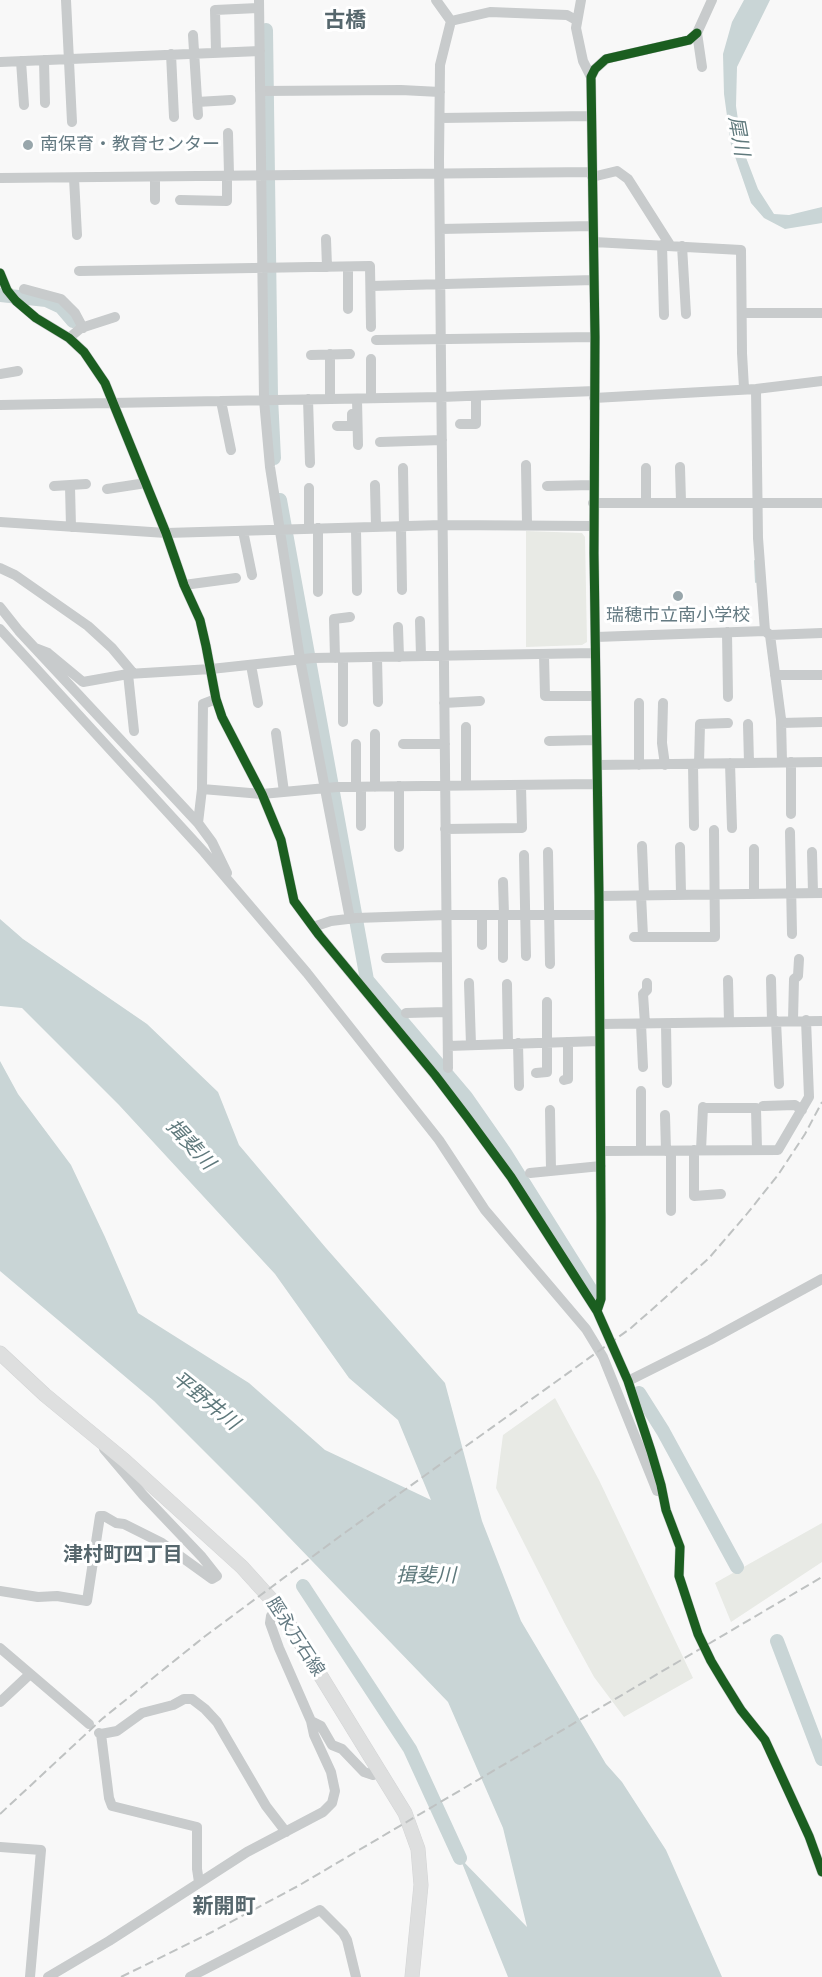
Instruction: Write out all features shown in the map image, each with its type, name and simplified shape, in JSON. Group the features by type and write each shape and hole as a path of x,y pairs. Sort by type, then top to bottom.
{"main road":[{"name":"脛永万石線","path":"0,1353 242,1567 279,1608 405,1813 418,1849 421,1885 412,1977"}],"street":[{"path":"66,0 72,122"},
{"path":"436,0 451,21 440,65 439,174 448,1068"},
{"path":"581,0 576,20 579,47 591,77 594,242 593,503 601,1151 601,1299 597,1311"},
{"path":"591,77 595,69 606,59 689,40 697,33 712,0"},
{"path":"216,52 215,10 259,4 264,400 270,467 300,659 350,919"},
{"path":"451,21 490,12 567,15 576,20"},
{"path":"697,33 702,67"},
{"path":"193,36 198,115"},
{"path":"0,62 260,51"},
{"path":"171,54 174,117"},
{"path":"44,60 45,103"},
{"path":"21,61 24,105"},
{"path":"260,92 401,90 440,92"},
{"path":"197,102 231,100"},
{"path":"440,118 591,116"},
{"path":"180,201 227,201 228,133"},
{"path":"0,178 592,174 617,171 628,179 666,245 664,315"},
{"path":"155,177 155,200"},
{"path":"75,178 76,235"},
{"path":"440,229 593,226"},
{"path":"326,239 327,267"},
{"path":"594,242 741,250 744,388"},
{"path":"682,246 686,314"},
{"path":"78,271 370,266 370,327"},
{"path":"348,267 348,309"},
{"path":"0,273 4,290 36,318 69,338 89,360 105,383 166,533 184,585 200,620 216,699 222,717 262,794 280,840 294,901 467,1117 511,1177 597,1311 628,1381 661,1485 666,1510"},
{"path":"371,286 594,280"},
{"path":"24,290 61,299 75,313 83,328"},
{"path":"742,313 822,313"},
{"path":"69,338 83,328 115,317"},
{"path":"376,340 595,337"},
{"path":"330,354 330,399"},
{"path":"311,355 350,354"},
{"path":"371,359 371,398"},
{"path":"0,374 18,371"},
{"path":"0,405 594,395 756,389 822,381"},
{"path":"756,389 760,572 791,814"},
{"path":"459,424 476,424 476,396"},
{"path":"308,399 310,463"},
{"path":"338,426 352,426 354,399"},
{"path":"354,399 358,445"},
{"path":"221,401 231,450"},
{"path":"380,442 441,440"},
{"path":"526,465 527,525"},
{"path":"680,467 681,502"},
{"path":"402,590 403,468"},
{"path":"646,468 646,503"},
{"path":"107,489 146,483"},
{"path":"54,486 86,484"},
{"path":"375,485 376,527"},
{"path":"547,486 593,485"},
{"path":"70,486 72,527"},
{"path":"309,488 318,592"},
{"path":"593,503 822,503"},
{"path":"0,522 166,533 442,525 594,526"},
{"path":"356,528 357,591"},
{"path":"243,531 252,575"},
{"path":"0,568 15,575 87,626 112,648 131,674 134,730"},
{"path":"184,585 236,578"},
{"path":"0,608 198,823 212,842 233,887"},
{"path":"344,722 334,619 350,617"},
{"path":"420,621 421,656"},
{"path":"398,627 399,657"},
{"path":"0,629 204,852 307,973 439,1140 485,1210 586,1329 603,1357 680,1547 679,1576 698,1634 711,1661 741,1710 765,1740 809,1836 822,1872"},
{"path":"596,637 726,632 822,633"},
{"path":"726,632 728,697"},
{"path":"35,648 48,653 83,682 131,674 211,669 313,658 595,653"},
{"path":"544,655 545,696 596,696"},
{"path":"377,657 378,702"},
{"path":"251,665 258,703"},
{"path":"775,675 822,675"},
{"path":"198,823 202,789 203,704 216,699"},
{"path":"444,703 480,701"},
{"path":"639,703 639,765"},
{"path":"663,703 662,743 665,765"},
{"path":"781,723 822,722"},
{"path":"694,826 700,724 728,723"},
{"path":"748,724 749,763"},
{"path":"466,727 466,785"},
{"path":"276,733 285,792"},
{"path":"375,734 375,787"},
{"path":"549,741 596,740"},
{"path":"356,744 361,826"},
{"path":"403,744 445,744"},
{"path":"597,765 822,762"},
{"path":"730,763 732,828"},
{"path":"202,789 262,794 359,787 596,784"},
{"path":"446,829 522,828 521,785"},
{"path":"399,786 399,847"},
{"path":"642,846 643,895 639,937 715,937 714,830"},
{"path":"790,832 792,934"},
{"path":"680,847 681,894"},
{"path":"751,850 751,894"},
{"path":"548,852 550,964"},
{"path":"599,896 818,893 815,852"},
{"path":"524,855 526,956"},
{"path":"503,882 503,958"},
{"path":"313,927 331,921 350,919 446,915 599,915"},
{"path":"482,915 482,945"},
{"path":"386,958 446,957"},
{"path":"793,1020 794,979 798,976 799,959"},
{"path":"771,979 779,1084"},
{"path":"728,980 729,1022"},
{"path":"469,983 471,1045"},
{"path":"643,1067 643,994 647,990 647,983"},
{"path":"507,984 519,1086"},
{"path":"536,1073 547,1072 551,1042 550,1002"},
{"path":"406,1013 447,1012"},
{"path":"601,1151 778,1150 809,1097 806,1020"},
{"path":"600,1024 822,1020"},
{"path":"666,1024 667,1083"},
{"path":"448,1046 599,1041"},
{"path":"564,1080 568,1079 568,1042"},
{"path":"641,1091 641,1151"},
{"path":"763,1106 795,1105 802,1110"},
{"path":"721,1194 694,1196 705,1107 756,1108 757,1150"},
{"path":"550,1110 551,1171"},
{"path":"665,1114 671,1211"},
{"path":"530,1173 601,1166"},
{"path":"628,1381 710,1340 822,1279"},
{"path":"0,1591 38,1598 57,1596 87,1601 100,1516 124,1524 162,1543 212,1580 217,1576 143,1495 85,1426"},
{"path":"48,1977 109,1941 247,1852 323,1812 332,1803 335,1791 331,1772 270,1623 271,1616 279,1608"},
{"path":"0,1648 89,1724"},
{"path":"0,1702 29,1675"},
{"path":"200,1882 197,1869 197,1827 112,1806 100,1733 117,1731 142,1713 173,1705 184,1699 192,1699 217,1722 266,1806 286,1832"},
{"path":"311,1720 321,1726 332,1745 342,1749 364,1772 373,1775 379,1772"},
{"path":"809,1836 822,1857"},
{"path":"0,1847 40,1850 30,1977"},
{"path":"194,1976 320,1910 343,1933 356,1977"}],"shaded area":[{"path":"526,531 582,533 585,537 587,642 582,645 526,647"},
{"path":"555,1398 599,1480 693,1678 624,1717 594,1677 496,1488 503,1435"},
{"path":"822,1523 822,1562 731,1622 715,1583"}],"water":[{"name":"犀川","path":"744,0 770,0 737,67 736,106 742,147 758,189 774,214 789,215 822,207 822,223 785,229 764,218 751,203 731,145 724,94 723,54 732,22"},
{"path":"0,919 23,939 147,1024 218,1092 239,1145 445,1383 482,1521 521,1621 606,1764 622,1782 666,1850 722,1977 508,1977 460,1858 527,1927 503,1828 448,1702 154,1401 0,1271 0,1061 18,1094 71,1165 138,1313 249,1383 325,1450 431,1500 398,1420 349,1378 275,1274 119,1105 22,1008 0,1006"}],"waterway":[{"path":"266,30 271,397 274,458"},
{"path":"0,295 46,300 61,307 73,321"},
{"path":"280,500 367,980 466,1097 505,1153 594,1295"},
{"path":"755,561 756,582"},
{"path":"639,1393 663,1431 737,1567"},
{"path":"303,1586 410,1749 460,1858"},
{"path":"777,1641 822,1759"}],"railway":[{"path":"0,1814 102,1719 204,1637 343,1534 631,1328 709,1258 746,1215 778,1175 805,1134 822,1102"},
{"path":"121,1977 298,1886 822,1577"}],"cycle path":[{"path":"597,1311 601,1299 601,1217 591,77 595,69 606,59 689,40 697,33"},
{"path":"0,273 7,290 16,301 36,318 69,338 84,352 105,383 166,533 184,585 200,620 216,699 222,717 262,794 281,840 294,901 467,1117 511,1177 597,1311 628,1381 651,1451 666,1510 680,1547 679,1576 698,1634 711,1661 741,1710 765,1740 809,1836 822,1872"}],"place":[{"name":"南保育・教育センター","path":"28,145"},
{"name":"瑞穂市立南小学校","path":"678,596"}],"district":[{"name":"古橋","path":"345,21"},
{"name":"津村町四丁目","path":"123,1555"},
{"name":"新開町","path":"224,1907"}],"water label":[{"name":"揖斐川","path":"190,1145"},
{"name":"平野井川","path":"205,1401"},
{"name":"揖斐川","path":"426,1576"}]}
